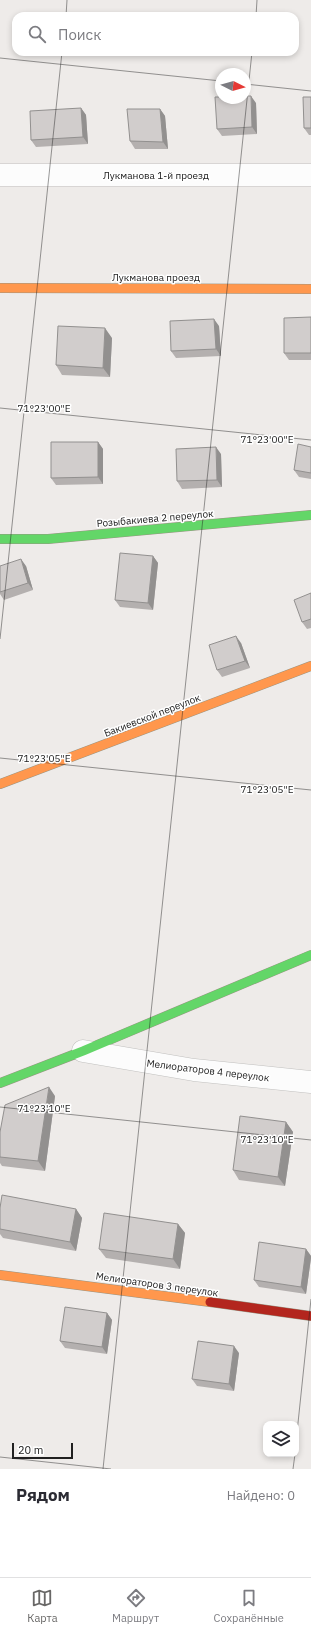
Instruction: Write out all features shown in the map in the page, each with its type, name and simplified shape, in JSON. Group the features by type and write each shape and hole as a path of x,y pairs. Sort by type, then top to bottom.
{"street":[{"name":"Лукманова 1-й проезд","path":"0,175 311,176"},
{"name":"Лукманова проезд","path":"0,288 311,289"},
{"name":"Розыбакиева 2 переулок","path":"0,539 48,539 311,515"},
{"name":"Бакиевской переулок","path":"0,784 311,666"},
{"path":"0,1083 83,1051 311,955"},
{"name":"Мелиораторов 4 переулок","path":"83,1051 194,1070 311,1082"},
{"name":"Мелиораторов 3 переулок","path":"0,1275 53,1280 311,1316"}],"building":[{"path":"251,96 252,127 217,129 215,104 251,104"},
{"path":"303,97 311,97 311,128 304,128"},
{"path":"81,108 83,137 31,140 30,111"},
{"path":"127,109 160,109 163,142 130,141"},
{"path":"311,317 311,353 284,353 284,318"},
{"path":"214,319 216,349 171,351 170,321"},
{"path":"58,326 105,328 103,368 56,365"},
{"path":"51,442 98,442 98,477 51,478"},
{"path":"298,444 311,447 311,473 294,470"},
{"path":"216,447 217,480 177,481 176,449"},
{"path":"120,553 153,556 148,603 115,600"},
{"path":"21,559 28,583 0,592 0,566"},
{"path":"311,593 311,619 302,622 294,600"},
{"path":"236,636 245,661 217,670 209,645"},
{"path":"49,1087 38,1161 0,1157 0,1132 5,1105"},
{"path":"240,1116 286,1122 278,1177 233,1170"},
{"path":"2,1195 76,1209 70,1242 0,1229 0,1208"},
{"path":"104,1213 178,1224 173,1259 99,1249"},
{"path":"259,1242 306,1249 301,1287 254,1280"},
{"path":"65,1307 107,1313 102,1347 60,1341"},
{"path":"198,1341 234,1346 229,1384 192,1379"}],"traffic: fast":[{"path":"0,539 48,539 311,515"},
{"path":"0,1083 83,1051 311,955"}],"traffic: slow":[{"path":"0,288 311,289"},
{"path":"0,784 311,666"},
{"path":"0,1275 210,1302"}],"traffic: jam":[{"path":"210,1302 311,1316"}]}
